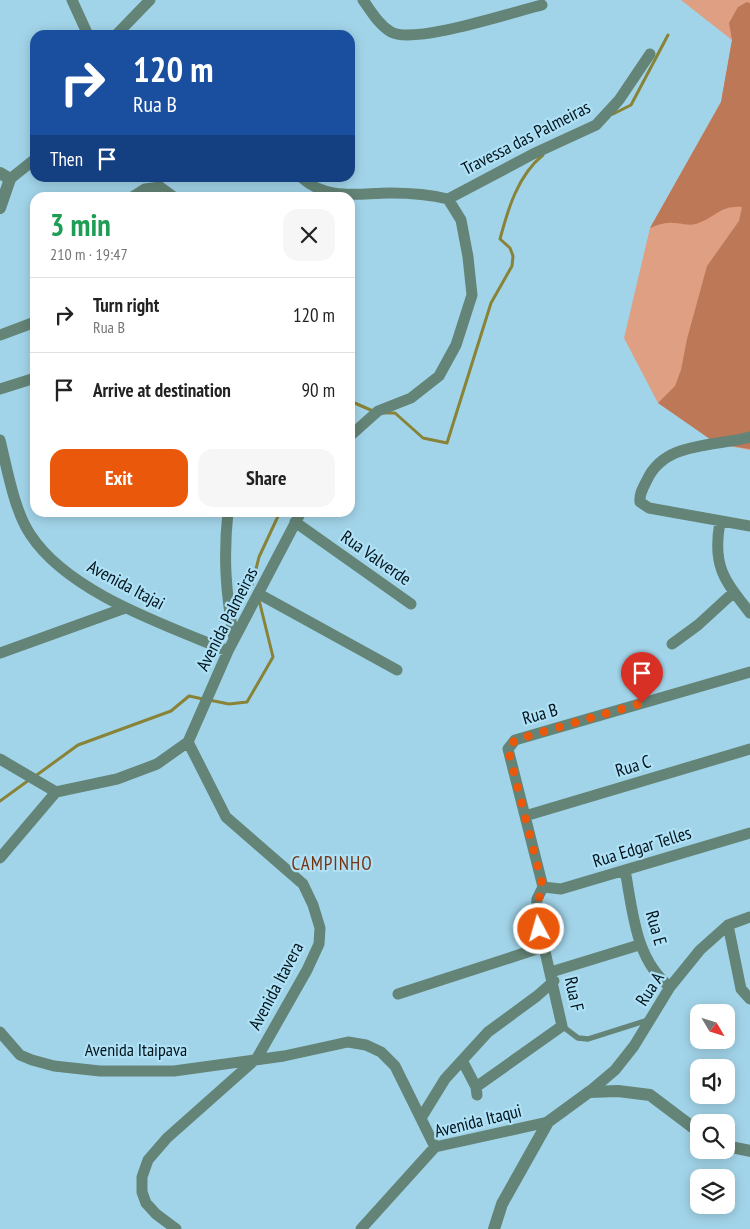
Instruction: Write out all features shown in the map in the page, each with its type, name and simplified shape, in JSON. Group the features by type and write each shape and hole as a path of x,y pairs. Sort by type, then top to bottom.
{"street":[{"path":"72,0 86,30"},
{"path":"121,30 150,0"},
{"path":"363,0 380,23 391,32 402,36 446,30 542,5"},
{"name":"Travessa das Palmeiras","path":"448,199 533,154 596,125 619,100 650,54"},
{"path":"0,208 5,176 30,163"},
{"path":"309,182 325,192"},
{"path":"140,192 145,189 160,187 167,192"},
{"path":"355,196 424,193 448,199 461,220 468,257 472,295 456,345 439,376 411,398 378,411 355,431"},
{"path":"0,335 30,324"},
{"path":"0,389 30,380"},
{"path":"750,437 676,451 664,459 650,474 639,496 640,502 649,508 750,526"},
{"name":"Avenida Itajai","path":"0,440 19,509 30,534 54,560 80,582 125,608 228,651"},
{"path":"0,483 8,470"},
{"path":"228,517 224,558 226,593 234,639"},
{"name":"Avenida Palmeiras","path":"188,742 228,651 298,517"},
{"name":"Rua Valverde","path":"298,517 411,604"},
{"path":"720,522 717,550 719,569 750,613"},
{"path":"672,644 698,625 734,592"},
{"path":"259,594 396,670"},
{"path":"0,653 125,608"},
{"name":"Rua B","path":"543,887 508,749 515,740 750,672"},
{"path":"0,858 56,792 117,779 149,767 174,754 188,742"},
{"name":"Avenida Itavera","path":"176,1229 156,1214 146,1203 142,1192 142,1177 148,1160 167,1138 257,1058 308,970 318,944 320,928 313,904 303,884 226,817 188,742"},
{"name":"Rua C","path":"525,816 750,749"},
{"path":"0,759 56,792"},
{"name":"Rua Edgar Telles","path":"543,887 561,890 750,833"},
{"name":"Rua E","path":"625,870 639,944 652,969 670,987"},
{"path":"421,1118 445,1079 463,1062 488,1032 537,996 552,976 543,947 536,912 537,899 543,887"},
{"name":"Rua A","path":"589,1092 614,1070 634,1046 670,987 700,950 728,925 750,916"},
{"path":"728,925 741,989 750,999"},
{"name":"Rua F","path":"562,1026 552,976 639,944"},
{"path":"398,994 543,947"},
{"path":"463,1062 476,1091 562,1026"},
{"name":"Avenida Itaipava","path":"0,1032 20,1055 54,1066 82,1069 174,1071 257,1058 284,1056 348,1042 366,1044 382,1052 395,1066 435,1146"},
{"path":"494,1229 502,1204 548,1122 589,1092 618,1091 650,1095 690,1125"},
{"name":"Avenida Itaqui","path":"361,1229 435,1146 548,1122"},
{"path":"735,1148 750,1151"}],"lane":[{"path":"562,1026 578,1038 588,1039 651,1019"}],"shaded area":[{"path":"681,0 750,0 750,450 718,444 658,403 624,338 650,228 721,102 732,40"},
{"path":"747,2 750,3 750,449 717,444 658,403 675,386 681,370 687,339 707,266 739,221 742,207 728,208 696,224 667,223 650,228 721,102 732,40 729,23 738,7"}],"waterway":[{"path":"613,114 631,105 668,35"},
{"path":"384,413 395,413 423,438 447,443 491,303 512,266 513,256 510,248 500,239 507,216 521,182 534,163 543,155"},
{"path":"355,403 373,411"},
{"path":"252,585 259,557 278,517"},
{"path":"209,700 229,704 247,702 273,657 259,600"},
{"path":"34,777 78,745 171,711 189,696 203,699"},
{"path":"0,801 29,780"}],"district":[{"name":"CAMPINHO","path":"332,863"}],"route":[{"path":"539,929 536,912 537,899 543,887 508,749 510,744 515,740 642,703"}]}
